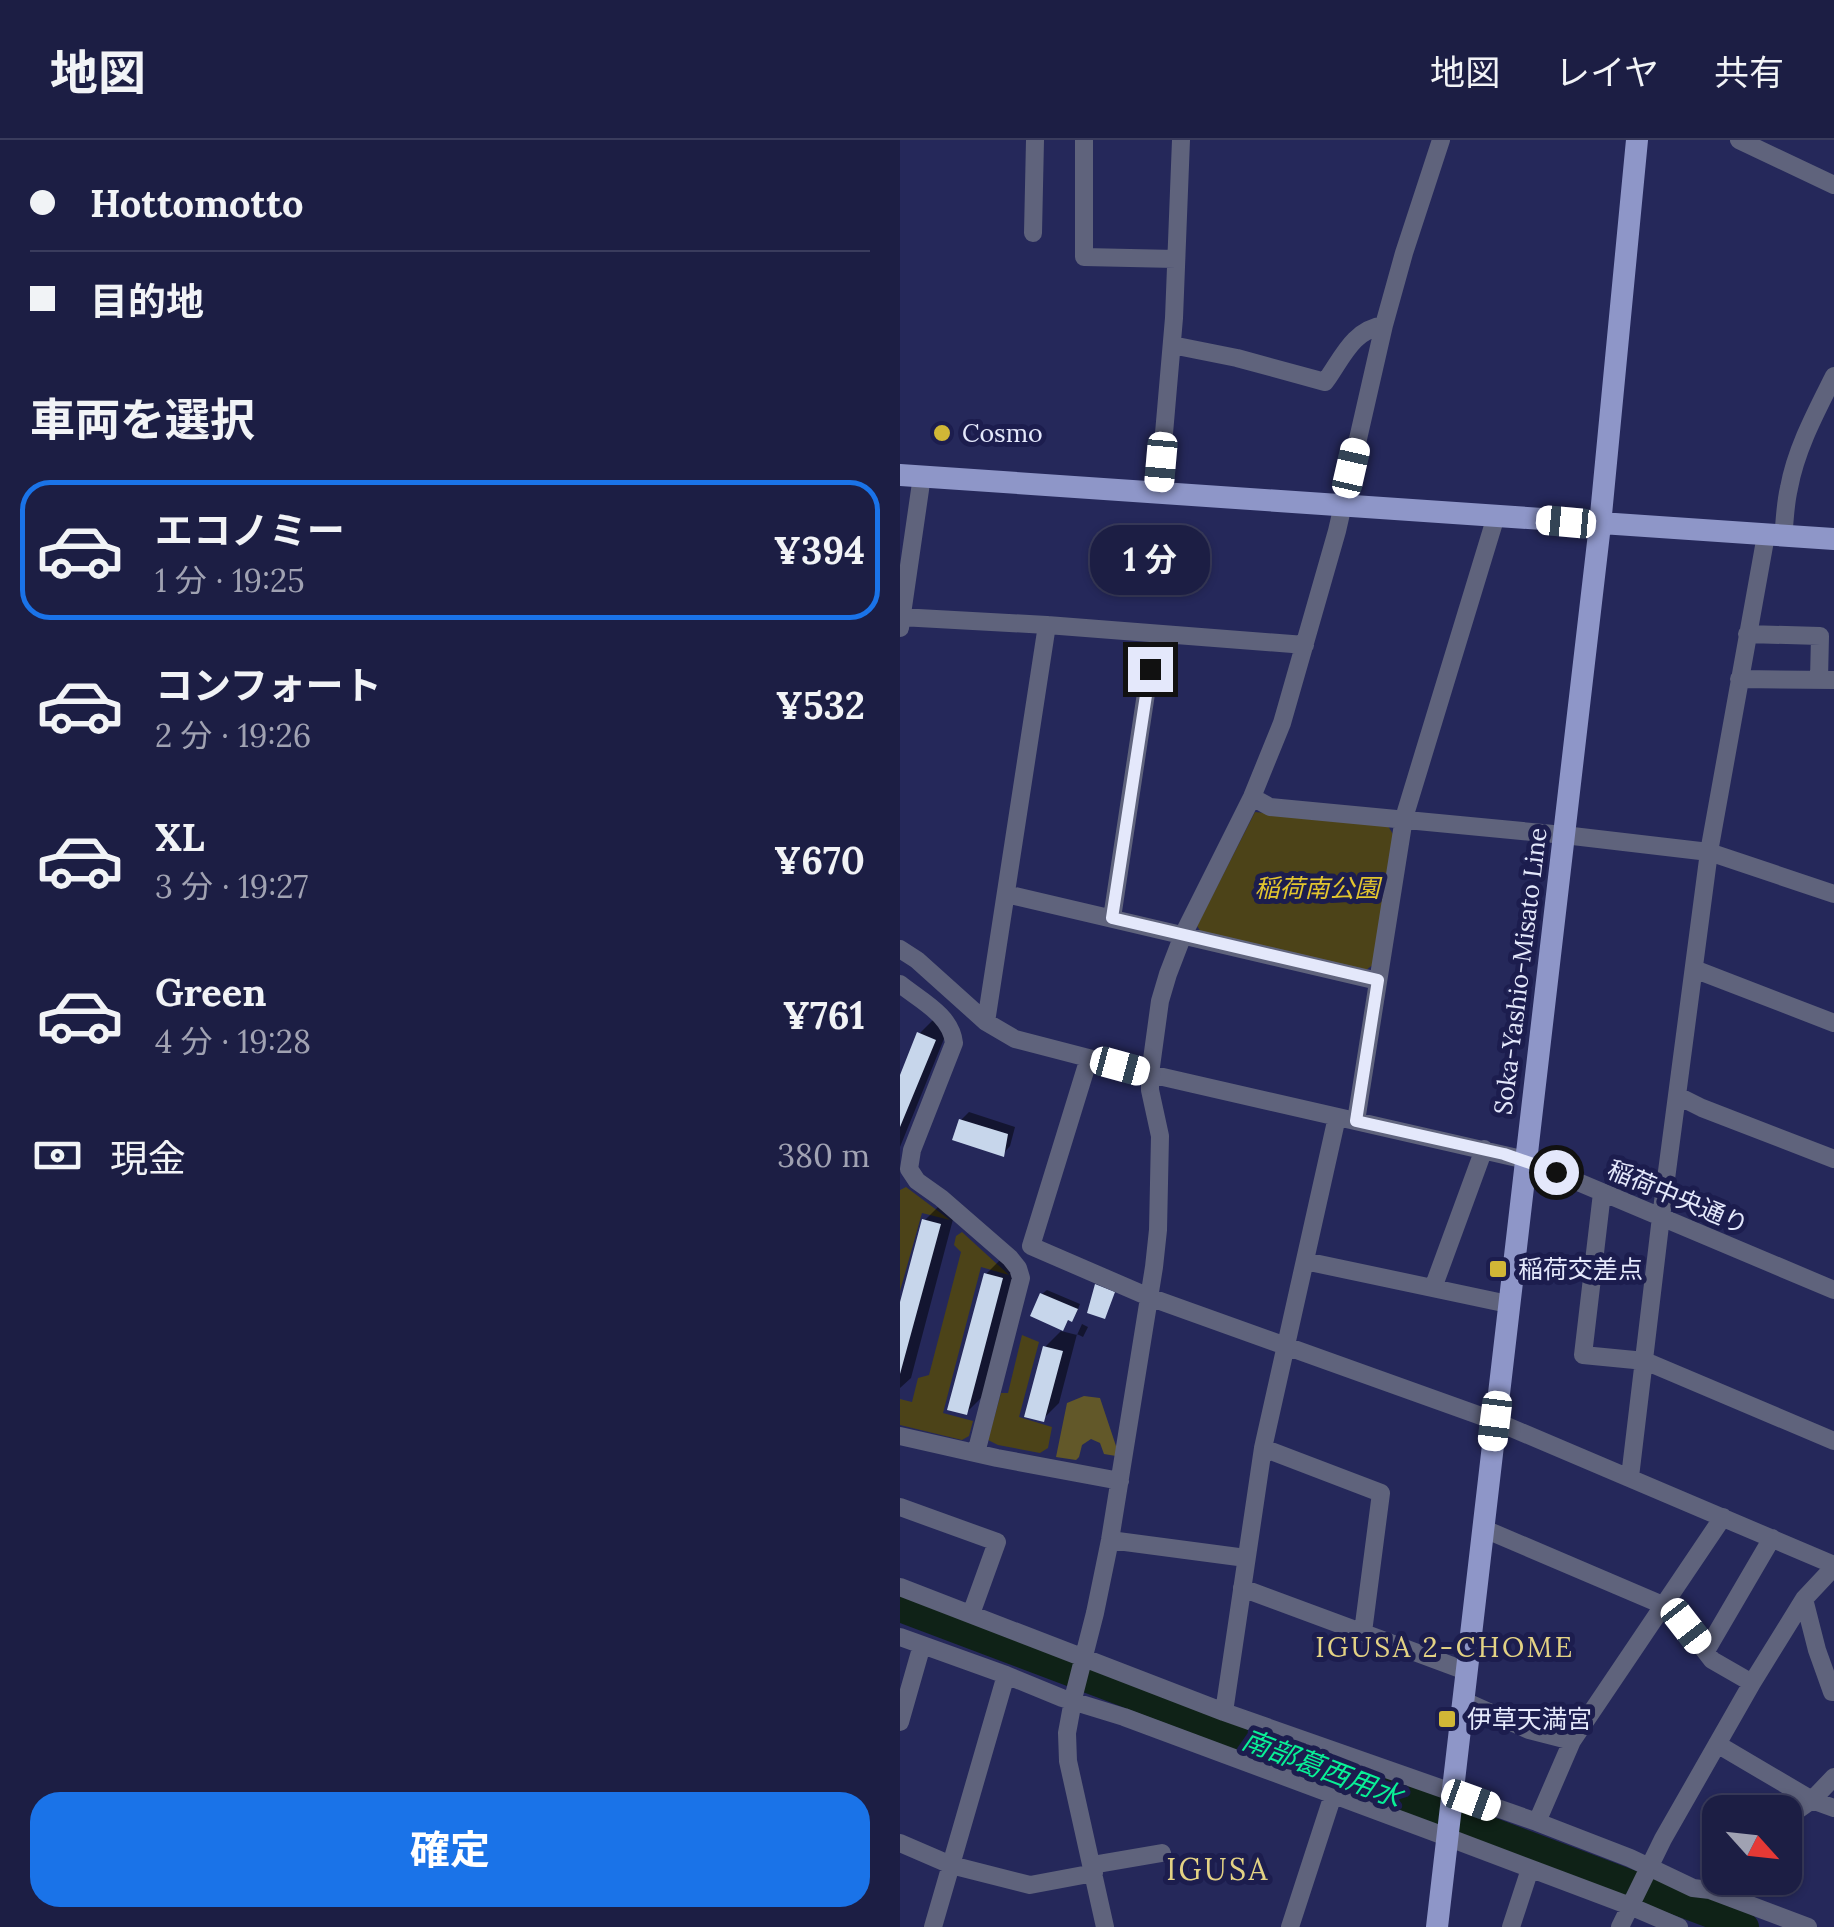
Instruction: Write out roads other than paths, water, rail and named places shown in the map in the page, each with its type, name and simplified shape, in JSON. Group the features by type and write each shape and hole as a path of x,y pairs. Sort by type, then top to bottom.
{"main road":[{"name":"Soka-Yashio-Misato Line","path":"1436,1927 1600,524 1636,140"},
{"path":"911,476 1834,539"}],"street":[{"path":"1033,233 1035,140"},
{"path":"1084,140 1084,257 1176,259"},
{"path":"1159,491 1172,344 1181,140"},
{"path":"1105,1927 1068,1761 1067,1733 1110,1540 1158,1230 1160,1136 1150,1074 1160,1001 1183,935 1252,797 1282,723 1337,532 1384,325 1441,141 1420,140"},
{"path":"1740,140 1834,185"},
{"path":"1172,344 1326,382 1357,337 1371,327 1384,325"},
{"path":"1630,1477 1709,852 1739,679 1795,463 1834,376"},
{"path":"911,476 901,621 1047,625 1305,645"},
{"path":"1224,1712 1262,1448 1305,1262 1347,1119 1378,980 1404,818 1496,516"},
{"path":"986,1022 1047,625"},
{"path":"1112,918 1155,634"},
{"path":"1739,679 1827,680 1820,636 1748,634"},
{"path":"1252,797 1270,806 1709,852 1834,894"},
{"path":"1006,894 1378,980"},
{"name":"稲荷中央通り","path":"900,949 986,1022 1015,1039 1526,1160 1834,1290"},
{"path":"1694,969 1834,1023"},
{"path":"900,984 946,1021 954,1043 909,1160 911,1176 1010,1258 1021,1278 976,1453"},
{"path":"1089,1058 1031,1246 1149,1297 1495,1421 1834,1566 1804,1599 1752,1683 1663,1839 1620,1927"},
{"path":"1678,1096 1834,1159"},
{"path":"1433,1288 1484,1150"},
{"path":"1602,1193 1584,1355 1645,1361 1834,1441"},
{"path":"1305,1262 1508,1304"},
{"path":"900,1436 1120,1481"},
{"path":"1262,1448 1381,1493 1362,1632"},
{"path":"900,1507 996,1542 971,1614"},
{"path":"1537,1822 1572,1741 1724,1517"},
{"path":"1482,1528 1666,1604 1712,1660 1752,1683"},
{"path":"1706,1651 1772,1538"},
{"path":"1110,1540 1246,1558"},
{"path":"900,1587 1082,1662 1451,1797 1537,1822 1647,1872 1702,1889"},
{"path":"1242,1588 1466,1671"},
{"path":"1804,1599 1817,1650 1834,1692"},
{"path":"900,1636 1062,1698 1073,1698 1448,1833 1530,1869 1632,1903 1679,1927"},
{"path":"900,1722 922,1645"},
{"path":"933,1927 1006,1675"},
{"path":"1462,1700 1529,1730 1572,1741"},
{"path":"1718,1744 1812,1800 1834,1808"},
{"path":"1802,1807 1834,1777"},
{"path":"1290,1927 1332,1794"},
{"path":"900,1843 951,1865 1030,1884 1162,1853"},
{"path":"1511,1927 1530,1869"},
{"path":"1723,1895 1808,1927"}],"waterway":[{"name":"南部葛西用水","path":"900,1608 1745,1927"}],"place":[{"name":"Cosmo","path":"942,433"},
{"name":"稲荷交差点","path":"1498,1269"},
{"name":"伊草天満宮","path":"1447,1719"}],"district":[{"name":"IGUSA 2-CHOME","path":"1445,1647"},
{"name":"IGUSA","path":"1218,1869"}],"park label":[{"name":"稲荷南公園","path":"1317,888"}]}
